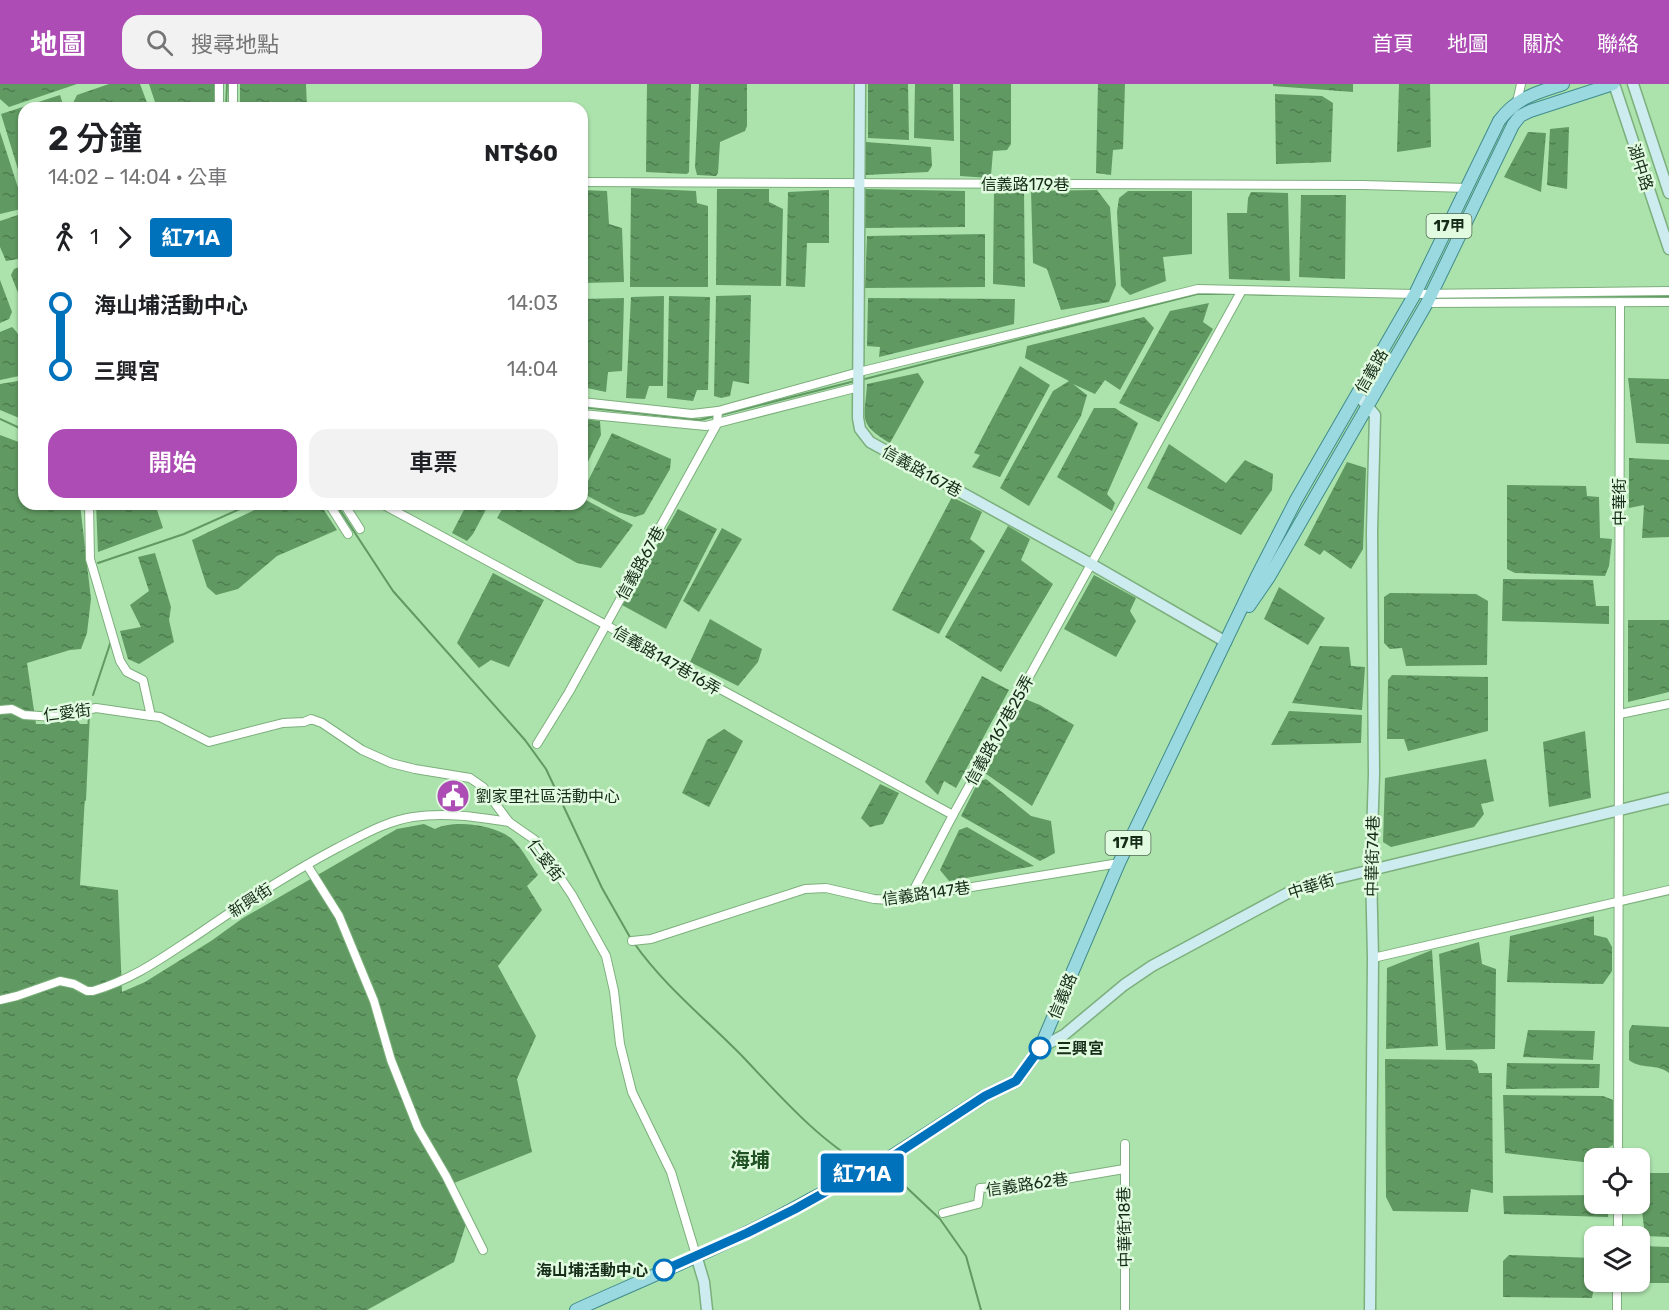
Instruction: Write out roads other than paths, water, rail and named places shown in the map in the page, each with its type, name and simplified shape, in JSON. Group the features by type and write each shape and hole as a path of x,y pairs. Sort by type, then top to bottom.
{"main road":[{"name":"信義路","path":"696,1255 747,1233 854,1176 875,1168 985,1096 1016,1081 1040,1048 1119,862 1296,500 1415,294 1500,121 1511,106 1517,102 1563,84"},
{"name":"信義路","path":"1226,642 1269,577 1429,298 1513,125 1520,116 1530,111 1613,84"},
{"name":"17甲","path":"576,1310 696,1255"}],"street":[{"path":"219,84 219,102"},
{"path":"233,84 233,102"},
{"name":"信義路167巷","path":"860,84 858,418 860,429 870,442 1091,564 1226,642"},
{"name":"信義路","path":"1517,102 1521,84"},
{"name":"湖中路","path":"1613,84 1669,249"},
{"name":"湖中路","path":"1633,84 1669,193"},
{"name":"信義路179巷","path":"588,182 1352,185 1468,188"},
{"path":"588,403 692,414 718,411 859,379 1198,289 1415,294 1429,298 1669,302"},
{"name":"信義路167巷25弄","path":"910,897 1242,290"},
{"path":"1429,298 1669,291"},
{"name":"中華街","path":"1618,1148 1620,302"},
{"path":"588,415 706,426 859,379"},
{"path":"1357,394 1368,405"},
{"name":"中華街74巷","path":"1368,405 1375,415 1372,532 1374,774 1371,869 1373,958 1370,1310"},
{"name":"信義路67巷","path":"537,744 569,692 717,424 718,411"},
{"path":"89,510 90,559 120,661 127,672 143,680 151,716"},
{"path":"333,510 348,534"},
{"path":"348,510 360,529"},
{"name":"信義路147巷16弄","path":"393,510 953,815"},
{"path":"1620,714 1669,704"},
{"name":"仁愛街","path":"0,710 12,709 24,715 56,717 96,708 160,717 209,742 283,723 304,722 311,719 322,723 362,750 391,763 470,778 483,788 509,822 535,840 572,895 606,956 614,991 620,1044 632,1092 671,1172 696,1255"},
{"name":"中華街","path":"1040,1048 1064,1035 1124,985 1152,966 1297,888 1669,798"},
{"name":"新興街","path":"0,1000 60,981 93,991 139,973 256,895 364,834 413,817 472,816 509,822"},
{"name":"信義路147巷","path":"632,941 651,939 805,889 826,888 874,899 892,900 1119,862"},
{"path":"307,865 348,936 374,1001 391,1060 418,1128 446,1176 483,1250"},
{"path":"1373,958 1669,890"},
{"name":"中華街18巷","path":"1125,1144 1125,1310"},
{"name":"信義路62巷","path":"943,1213 978,1203 980,1188 1036,1184 1124,1169"},
{"path":"696,1255 704,1282 707,1310"},
{"path":"1617,1292 1617,1310"}],"water":[{"path":"0,84 77,84 18,102 9,107 0,99"},
{"path":"109,84 140,84 147,102 74,102 77,95"},
{"path":"149,84 216,84 215,102 155,102"},
{"path":"240,84 306,84 307,102 240,102"},
{"path":"647,84 691,84 689,172 687,174 646,172"},
{"path":"699,84 747,84 747,126 745,131 720,142 716,176 697,175 695,167"},
{"path":"868,84 908,84 909,140 868,138"},
{"path":"915,84 953,84 954,141 914,138"},
{"path":"960,84 1011,84 1011,144 1007,150 993,151 989,178 960,176"},
{"path":"1098,84 1125,84 1123,149 1113,150 1111,175 1096,173"},
{"path":"1273,84 1353,84 1353,92 1273,86"},
{"path":"1399,84 1430,84 1431,147 1397,152"},
{"path":"1275,94 1322,96 1333,103 1331,162 1276,164"},
{"path":"60,95 62,102 38,102"},
{"path":"18,109 18,169 1,114"},
{"path":"1569,127 1567,189 1547,185 1550,129"},
{"path":"0,132 18,188 18,210 0,214"},
{"path":"1528,132 1546,133 1541,192 1504,177"},
{"path":"866,142 931,147 932,166 928,172 865,175"},
{"path":"631,188 696,191 697,203 708,206 708,287 630,287"},
{"path":"717,189 769,189 769,202 783,209 781,286 716,285"},
{"path":"864,189 965,191 965,227 865,228"},
{"path":"588,190 607,191 609,224 622,228 624,282 588,283"},
{"path":"829,190 829,243 807,243 805,287 786,286 788,192"},
{"path":"1097,190 1110,207 1116,285 1109,302 1061,310 1047,269 1033,263 1031,191"},
{"path":"994,191 1024,191 1025,287 993,284"},
{"path":"1128,191 1192,191 1192,254 1163,257 1166,281 1130,295 1121,286 1117,212 1119,198"},
{"path":"1251,192 1288,193 1290,281 1229,279 1227,213 1247,213 1248,198"},
{"path":"1301,195 1346,195 1345,279 1299,277"},
{"path":"18,215 18,259 6,261 0,247 0,221"},
{"path":"985,234 985,287 865,288 867,236"},
{"path":"18,267 18,293 11,275 14,269"},
{"path":"0,280 12,312 9,319 0,323"},
{"path":"751,295 749,384 733,381 730,396 721,398 714,396 716,296"},
{"path":"664,296 663,386 649,386 645,399 626,398 631,297"},
{"path":"669,296 710,297 708,390 697,390 693,401 667,398"},
{"path":"624,298 622,371 608,372 606,392 588,388 588,299"},
{"path":"868,298 1015,299 1014,324 879,357 880,347 867,346"},
{"path":"1209,303 1203,322 1213,329 1159,422 1119,403 1170,311"},
{"path":"1144,317 1154,328 1120,390 1105,380 1095,394 1073,384 1087,395 1081,416 1029,506 1000,488 1053,391 1069,381 1025,358 1027,346"},
{"path":"12,327 18,335 18,376 0,380 0,332"},
{"path":"1020,366 1050,385 1000,477 972,467 980,455 974,453"},
{"path":"918,373 924,382 890,443 872,430 865,419 867,384"},
{"path":"1628,378 1669,379 1669,444 1636,443"},
{"path":"18,381 18,418 0,410 0,384"},
{"path":"1094,408 1115,408 1138,423 1107,494 1115,503 1112,511 1057,477"},
{"path":"588,420 600,421 601,435 588,462"},
{"path":"612,433 671,459 670,469 644,514 635,517 618,512 588,496 588,481"},
{"path":"0,435 18,442 18,510 81,510 91,599 87,633 81,649 27,663 36,724 47,724 75,717 80,724 89,724 80,885 118,890 122,992 145,982 243,918 397,829 424,824 435,829 453,824 464,824 476,825 507,835 518,845 538,875 527,886 542,910 498,966 536,1036 517,1079 532,1152 449,1185 466,1224 454,1262 367,1310 0,1310"},
{"path":"1169,444 1226,483 1245,460 1273,474 1272,490 1241,535 1147,488"},
{"path":"1629,458 1669,460 1669,537 1642,538 1644,505 1629,508"},
{"path":"1347,462 1366,468 1363,549 1351,569 1324,550 1320,555 1304,545"},
{"path":"1507,485 1586,486 1587,496 1599,497 1600,538 1612,539 1609,566 1605,576 1515,573 1507,569"},
{"path":"952,497 982,512 970,539 985,551 939,634 892,610"},
{"path":"588,501 633,525 601,568 577,563 497,518 502,510 588,510"},
{"path":"678,509 717,529 666,629 622,605"},
{"path":"96,510 157,510 163,528 98,552"},
{"path":"254,510 324,510 337,530 277,556 238,589 216,595 207,587 192,540"},
{"path":"464,510 486,510 467,541 452,533"},
{"path":"1008,526 1030,539 1021,560 1053,584 1001,672 945,637"},
{"path":"722,528 742,539 699,612 683,601"},
{"path":"155,553 171,607 169,620 174,642 139,664 128,659 120,631 141,627 130,605 149,591 138,557"},
{"path":"493,573 544,600 509,667 491,660 479,668 457,643"},
{"path":"1094,575 1136,598 1130,611 1136,621 1116,657 1064,629"},
{"path":"1503,579 1593,580 1596,606 1609,606 1609,624 1502,621"},
{"path":"1279,587 1325,618 1308,645 1264,619"},
{"path":"1390,593 1476,594 1488,601 1487,665 1406,666 1402,648 1390,649 1384,643 1384,597"},
{"path":"710,619 762,649 758,662 738,686 690,662"},
{"path":"1628,620 1669,620 1669,692 1628,702"},
{"path":"1320,646 1349,647 1351,666 1365,667 1362,710 1292,703"},
{"path":"1392,675 1488,677 1488,731 1408,751 1404,739 1387,739 1388,680"},
{"path":"982,676 1009,690 956,788 944,781 938,795 925,782"},
{"path":"1025,699 1074,725 1032,806 982,771"},
{"path":"1289,711 1362,715 1361,743 1271,745"},
{"path":"724,729 743,741 709,807 682,793 707,740"},
{"path":"1585,731 1591,798 1549,807 1543,742"},
{"path":"1486,759 1494,801 1481,804 1484,814 1474,827 1391,847 1383,842 1385,778"},
{"path":"986,779 1031,816 1051,821 1055,853 1040,861 961,816 978,782"},
{"path":"880,784 899,793 883,824 870,827 861,818"},
{"path":"967,827 1034,866 949,881 940,870 959,830"},
{"path":"1594,916 1594,935 1607,938 1612,947 1612,971 1603,984 1507,982 1510,936"},
{"path":"1479,942 1482,964 1496,969 1495,1049 1446,1050 1439,954"},
{"path":"1432,950 1438,1046 1386,1049 1387,968"},
{"path":"1632,1025 1669,1027 1669,1073 1629,1060 1629,1031"},
{"path":"1528,1030 1595,1031 1593,1060 1523,1057"},
{"path":"1385,1059 1472,1060 1477,1064 1479,1073 1492,1073 1493,1193 1471,1189 1468,1212 1393,1211 1386,1197"},
{"path":"1507,1063 1600,1064 1599,1088 1506,1089"},
{"path":"1503,1095 1603,1096 1613,1100 1613,1145 1608,1148 1584,1148 1584,1162 1505,1153"},
{"path":"1650,1173 1669,1173 1669,1237 1650,1236 1650,1226 1644,1226 1642,1214 1650,1214"},
{"path":"1584,1195 1584,1214 1608,1214 1608,1217 1504,1214 1503,1196"},
{"path":"1650,1246 1669,1247 1669,1283 1650,1283"},
{"path":"1509,1255 1584,1258 1584,1292 1593,1292 1592,1298 1503,1297 1503,1261"}],"waterway":[{"path":"226,102 227,84"},
{"path":"861,380 1197,294 1237,294"},
{"path":"1243,294 1276,295"},
{"path":"1534,296 1669,296"},
{"path":"721,415 855,381"},
{"path":"588,408 700,420 715,416"},
{"path":"0,419 18,427"},
{"path":"98,563 184,534 238,510"},
{"path":"340,510 393,591 525,740 546,769 602,888 631,939"},
{"path":"93,695 111,641"},
{"path":"85,800 89,713"},
{"path":"634,943 673,989 802,1118 833,1145 867,1167"},
{"path":"877,1172 905,1186 940,1219 966,1256 981,1310"}],"place":[{"name":"劉家里社區活動中心","path":"453,796"},
{"name":"三興宮","path":"1040,1048"},
{"name":"海山埔活動中心","path":"664,1270"}],"district":[{"name":"海埔","path":"750,1160"}]}
